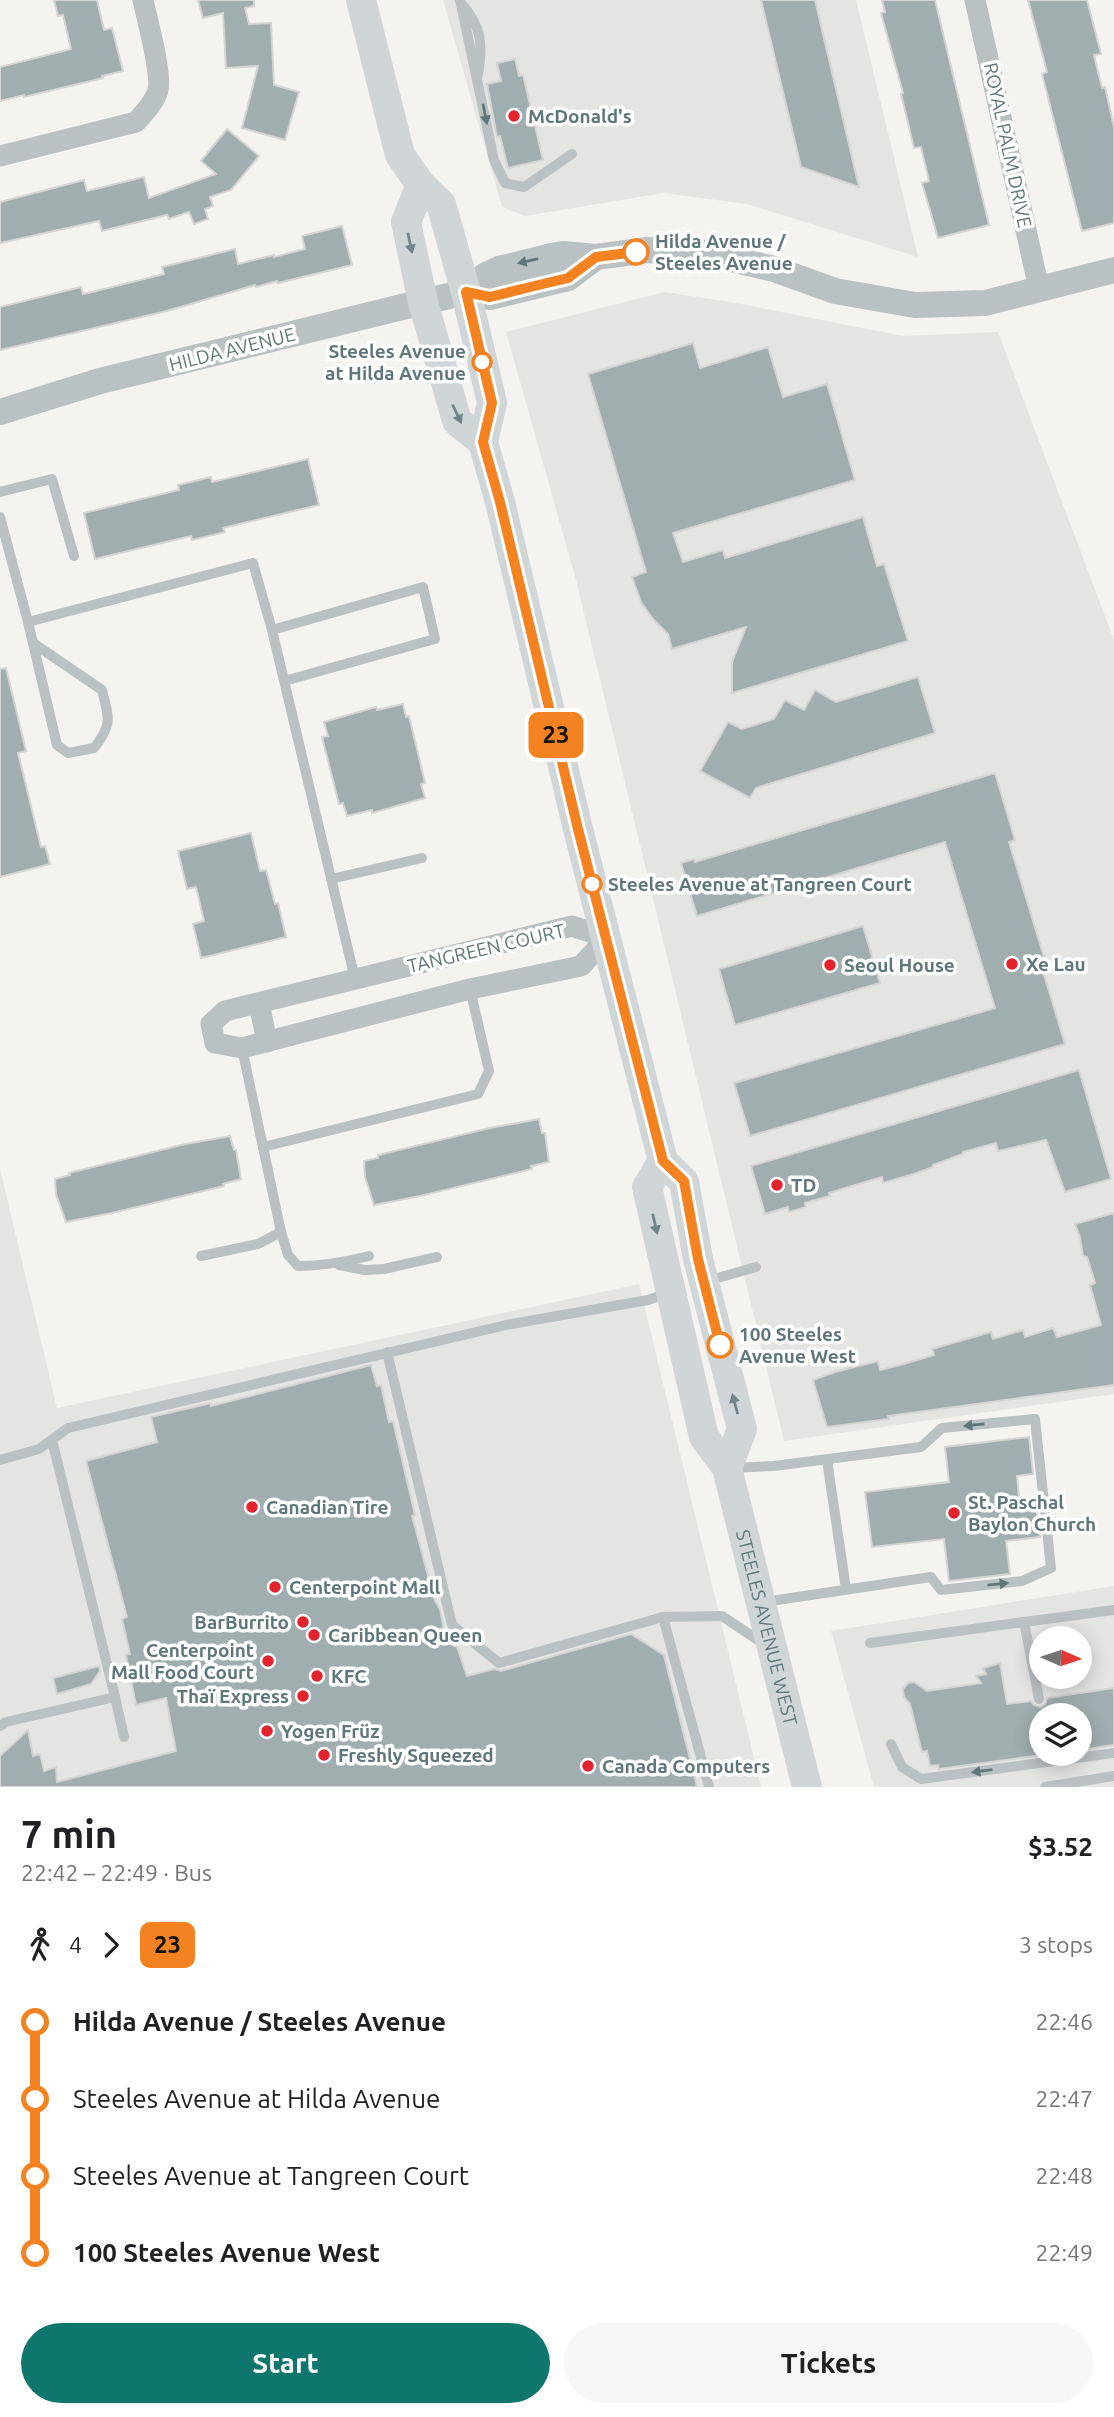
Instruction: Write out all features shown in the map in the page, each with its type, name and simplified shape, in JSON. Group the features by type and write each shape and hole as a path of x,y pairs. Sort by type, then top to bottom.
{"main road":[{"path":"361,0 400,155 421,185 441,204 466,292 492,403 483,442 663,1161 684,1181 704,1282 742,1429 727,1468"},
{"path":"421,185 405,222 423,302 457,421 483,442"},
{"name":"STEELES AVENUE WEST","path":"663,1161 647,1187 704,1437 727,1468 807,1787"},
{"path":"671,1292 704,1282"}],"street":[{"path":"0,156 136,122 148,110 158,89 156,63 143,0"},
{"name":"ROYAL PALM DRIVE","path":"975,0 1039,289"},
{"name":"HILDA AVENUE","path":"0,412 100,381 466,292 486,275 499,269 563,254 596,257 649,250 696,251 774,269 835,291 915,305 985,303 1114,270"},
{"name":"TANGREEN COURT","path":"572,926 607,938 580,965 470,989 242,1048 215,1043 211,1024 225,1011 572,926"},
{"path":"259,1003 267,1042"}],"lane":[{"path":"459,1 494,160 505,183 524,187 572,154"},
{"path":"0,492 52,479 74,556"},
{"path":"0,517 57,745 68,753 94,748 107,731 108,714 102,690 33,643"},
{"path":"27,622 253,563 272,630 355,979"},
{"path":"272,630 423,587 435,639 284,681"},
{"path":"331,879 422,858"},
{"path":"263,1147 478,1094 489,1070 470,989"},
{"path":"242,1048 288,1255 298,1266 336,1264 369,1256"},
{"path":"201,1256 258,1244 281,1232"},
{"path":"336,1264 365,1270 384,1269 438,1257"},
{"path":"704,1282 756,1267"},
{"path":"0,1460 39,1450 68,1428 506,1325 648,1300 671,1292"},
{"path":"387,1352 452,1625 499,1663 663,1617 722,1616 775,1651"},
{"path":"727,1468 774,1466 921,1447 942,1428 1035,1419 1051,1568 1023,1581 941,1590 931,1577 762,1603"},
{"path":"52,1440 124,1737"},
{"path":"827,1460 846,1588"},
{"path":"870,1643 1114,1609"},
{"path":"663,1617 709,1787"},
{"path":"1024,1622 1039,1699"},
{"path":"0,1726 5,1722 116,1697"},
{"path":"891,1744 902,1767 921,1779 1029,1761"},
{"path":"1092,1755 1114,1753"},
{"path":"1045,1787 1114,1776"}],"shaded area":[{"path":"443,0 856,0 918,257 747,204 663,193 525,216 502,207"},
{"path":"665,292 903,336 998,332 1114,640 1114,1394 784,1441 576,580 506,332"},
{"path":"0,1169 57,1408 639,1284 761,1787 0,1787"},
{"path":"1114,1586 1114,1787 874,1787 831,1631"}],"building":[{"path":"54,0 97,0 104,30 112,28 123,71 0,101 0,67 71,49 63,15 58,16"},
{"path":"198,0 254,0 254,6 245,8 249,24 271,23 274,85 299,92 285,140 242,128 258,66 226,68 223,13 203,18"},
{"path":"761,0 815,0 859,187 801,167"},
{"path":"882,0 935,0 989,225 938,238 922,183 929,181 921,147 914,148 901,94 903,93 881,13 885,12"},
{"path":"1028,0 1087,0 1101,54 1094,55 1114,127 1114,223 1082,231 1042,74 1047,72"},
{"name":"McDonald's","path":"515,59 519,76 523,75 543,160 508,168 500,136 497,137 487,84 501,81 497,63"},
{"path":"227,129 259,156 231,190 210,197 213,206 205,209 208,219 194,224 189,212 169,219 167,215 102,231 99,221 0,243 0,202 84,180 87,191 144,177 149,198 216,174 201,161"},
{"path":"342,226 352,265 278,283 255,285 167,311 0,350 0,307 81,287 83,294 92,292 164,274 162,267 235,249 238,264 274,257 305,249 302,236"},
{"path":"693,343 700,368 768,347 783,397 827,384 855,480 673,533 683,562 723,550 725,558 863,517 877,566 884,564 908,641 732,693 732,662 746,627 672,649 668,634 641,602 632,577 646,572 588,374"},
{"path":"308,459 319,505 223,528 225,532 192,540 191,536 95,559 84,513 179,490 178,485 211,477 212,482"},
{"path":"6,668 26,751 18,753 41,847 45,846 50,864 0,877 0,669"},
{"path":"918,677 935,733 756,788 750,798 700,771 728,722 742,729 774,719 785,700 804,710 815,690 836,702"},
{"path":"403,704 406,717 409,716 425,783 421,784 425,798 372,813 372,810 347,816 343,803 339,804 322,737 328,736 324,722 376,707 377,710"},
{"path":"995,773 1015,840 1009,842 1044,957 1039,958 1065,1044 750,1136 734,1083 995,1008 945,842 697,916 681,863 694,859 695,862"},
{"path":"251,833 260,871 266,870 286,937 201,958 193,924 204,921 196,887 187,889 178,851"},
{"path":"863,926 880,983 735,1025 719,969"},
{"path":"1079,1070 1111,1179 1065,1192 1046,1140 998,1151 996,1143 963,1152 914,1174 883,1183 882,1177 829,1193 830,1196 805,1203 806,1207 789,1212 788,1207 765,1214 751,1166"},
{"path":"539,1119 542,1133 545,1133 549,1162 531,1166 532,1169 374,1205 365,1177 364,1161 378,1158 378,1155 490,1128"},
{"path":"230,1136 236,1150 241,1179 223,1184 224,1186 66,1222 56,1194 55,1179 70,1175 69,1173 181,1145"},
{"path":"1114,1213 1114,1385 827,1427 813,1380 878,1361 880,1370 900,1365 934,1355 932,1349 991,1332 993,1339 1023,1330 1025,1337 1053,1328 1057,1337 1101,1325 1090,1285 1095,1283 1087,1257 1083,1256 1075,1224"},
{"name":"Centerpoint Mall","path":"371,1365 377,1386 381,1385 389,1422 393,1421 415,1515 412,1516 435,1601 440,1609 446,1642 457,1647 467,1676 494,1669 501,1671 631,1634 664,1655 697,1787 0,1787 0,1756 28,1730 33,1756 40,1754 44,1771 56,1767 57,1782 176,1751 166,1698 136,1705 126,1655 130,1654 122,1619 127,1617 86,1461 157,1442 151,1417 211,1403 211,1406"},
{"name":"St. Paschal Baylon Church","path":"1029,1437 1033,1474 1017,1476 1020,1508 1036,1506 1040,1537 1006,1541 1010,1574 949,1581 944,1539 872,1547 865,1492 949,1482 945,1447"},
{"path":"1000,1663 1007,1704 1031,1701 1032,1703 1029,1703 1029,1757 939,1769 938,1765 930,1766 927,1751 922,1752 910,1704 904,1697 903,1689 908,1683 914,1682 927,1691 981,1683 976,1676 986,1674 983,1668"},
{"path":"99,1666 100,1671 91,1684 57,1694 53,1678"},
{"path":"1114,1688 1114,1745 1092,1748 1092,1703 1045,1703 1047,1698"}],"bus line":[{"name":"23","path":"636,252 596,257 568,278 490,297 466,292 492,403 483,442 531,625 578,829 663,1161 684,1181 698,1259 720,1345"}],"place":[{"name":"McDonald's","path":"514,116"},
{"name":"Hilda Avenue / Steeles Avenue","path":"636,252"},
{"name":"Steeles Avenue at Hilda Avenue","path":"482,362"},
{"name":"Steeles Avenue at Tangreen Court","path":"592,884"},
{"name":"Xe Lau","path":"1012,964"},
{"name":"Seoul House","path":"830,965"},
{"name":"TD","path":"777,1185"},
{"name":"100 Steeles Avenue West","path":"720,1345"},
{"name":"Canadian Tire","path":"252,1507"},
{"name":"St. Paschal Baylon Church","path":"954,1513"},
{"name":"Centerpoint Mall","path":"275,1587"},
{"name":"BarBurrito","path":"303,1622"},
{"name":"Caribbean Queen","path":"314,1635"},
{"name":"Centerpoint Mall Food Court","path":"268,1661"},
{"name":"KFC","path":"317,1676"},
{"name":"Thaï Express","path":"303,1696"},
{"name":"Yogen Früz","path":"267,1731"},
{"name":"Freshly Squeezed","path":"324,1755"},
{"name":"Canada Computers","path":"588,1766"}]}
